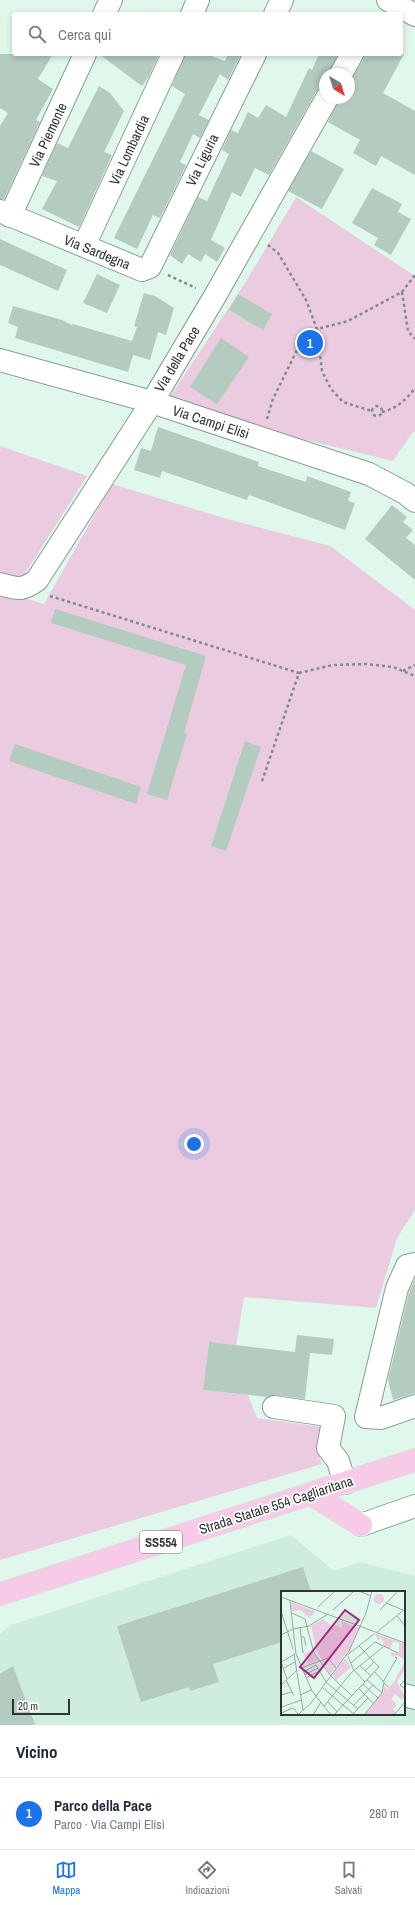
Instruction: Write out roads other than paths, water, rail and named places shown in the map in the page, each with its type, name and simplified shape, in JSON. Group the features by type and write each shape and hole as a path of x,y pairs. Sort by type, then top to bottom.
{"main road":[{"name":"Strada Statale 554 Cagliaritana","path":"3,1593 415,1460"},
{"path":"311,1494 361,1525"}],"street":[{"path":"105,12 111,0"},
{"path":"193,12 198,0"},
{"path":"276,12 282,0"},
{"path":"376,12 383,0"},
{"path":"388,0 415,15"},
{"name":"Via Piemonte","path":"5,214 85,56"},
{"name":"Via Lombardia","path":"84,246 172,56"},
{"name":"Via Liguria","path":"150,267 254,56"},
{"path":"344,68 351,56"},
{"name":"Via della Pace","path":"0,584 13,588 26,588 37,580 152,402 215,296 324,104"},
{"name":"Via Sardegna","path":"5,214 142,270 150,267"},
{"name":"Via Campi Elisi","path":"0,360 152,402 369,474 405,493 415,501"},
{"path":"415,1264 407,1266 397,1288 366,1416 381,1418 415,1406"},
{"path":"274,1408 334,1416 328,1448 338,1461 345,1483"},
{"path":"361,1525 415,1506"},
{"path":"405,1696 415,1698"}],"place":[{"name":"Parco della Pace","path":"310,343"}]}
